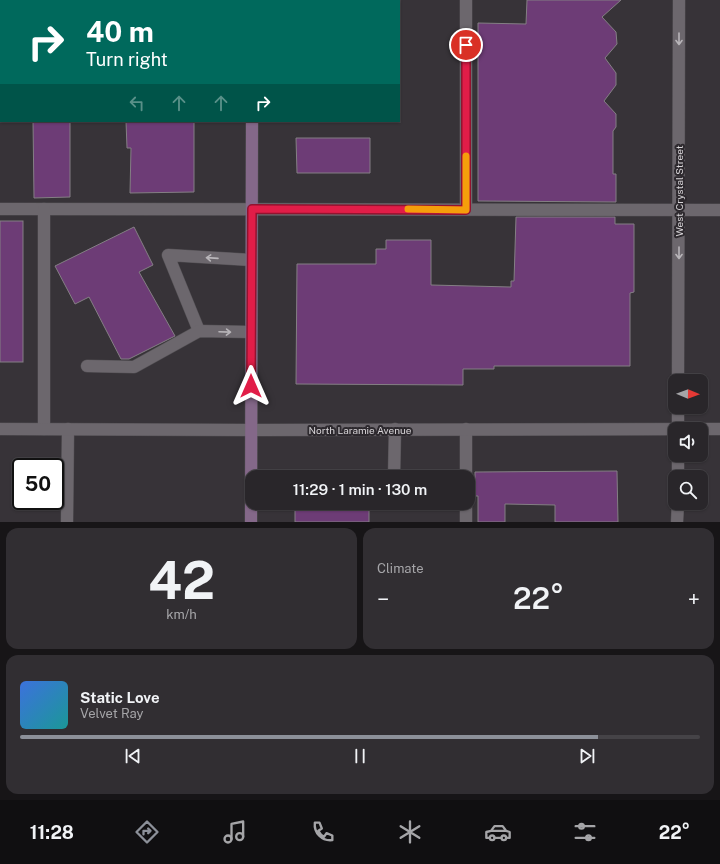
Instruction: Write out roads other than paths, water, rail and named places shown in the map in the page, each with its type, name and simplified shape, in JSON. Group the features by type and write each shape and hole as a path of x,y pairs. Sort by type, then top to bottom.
{"main road":[{"path":"251,522 250,430 252,122"}],"street":[{"path":"466,0 466,210"},
{"name":"West Crystal Street","path":"678,374 680,0"},
{"path":"0,209 720,210"},
{"path":"44,209 44,429"},
{"path":"199,331 168,255 251,260"},
{"path":"87,366 134,367 199,331 251,332"},
{"name":"North Laramie Avenue","path":"0,429 668,429"},
{"path":"67,522 68,429"},
{"path":"394,470 395,429"},
{"path":"466,429 466,470"},
{"name":"North Laramie Avenue","path":"708,429 720,429"},
{"path":"466,510 466,522"},
{"path":"678,510 678,522"}]}
